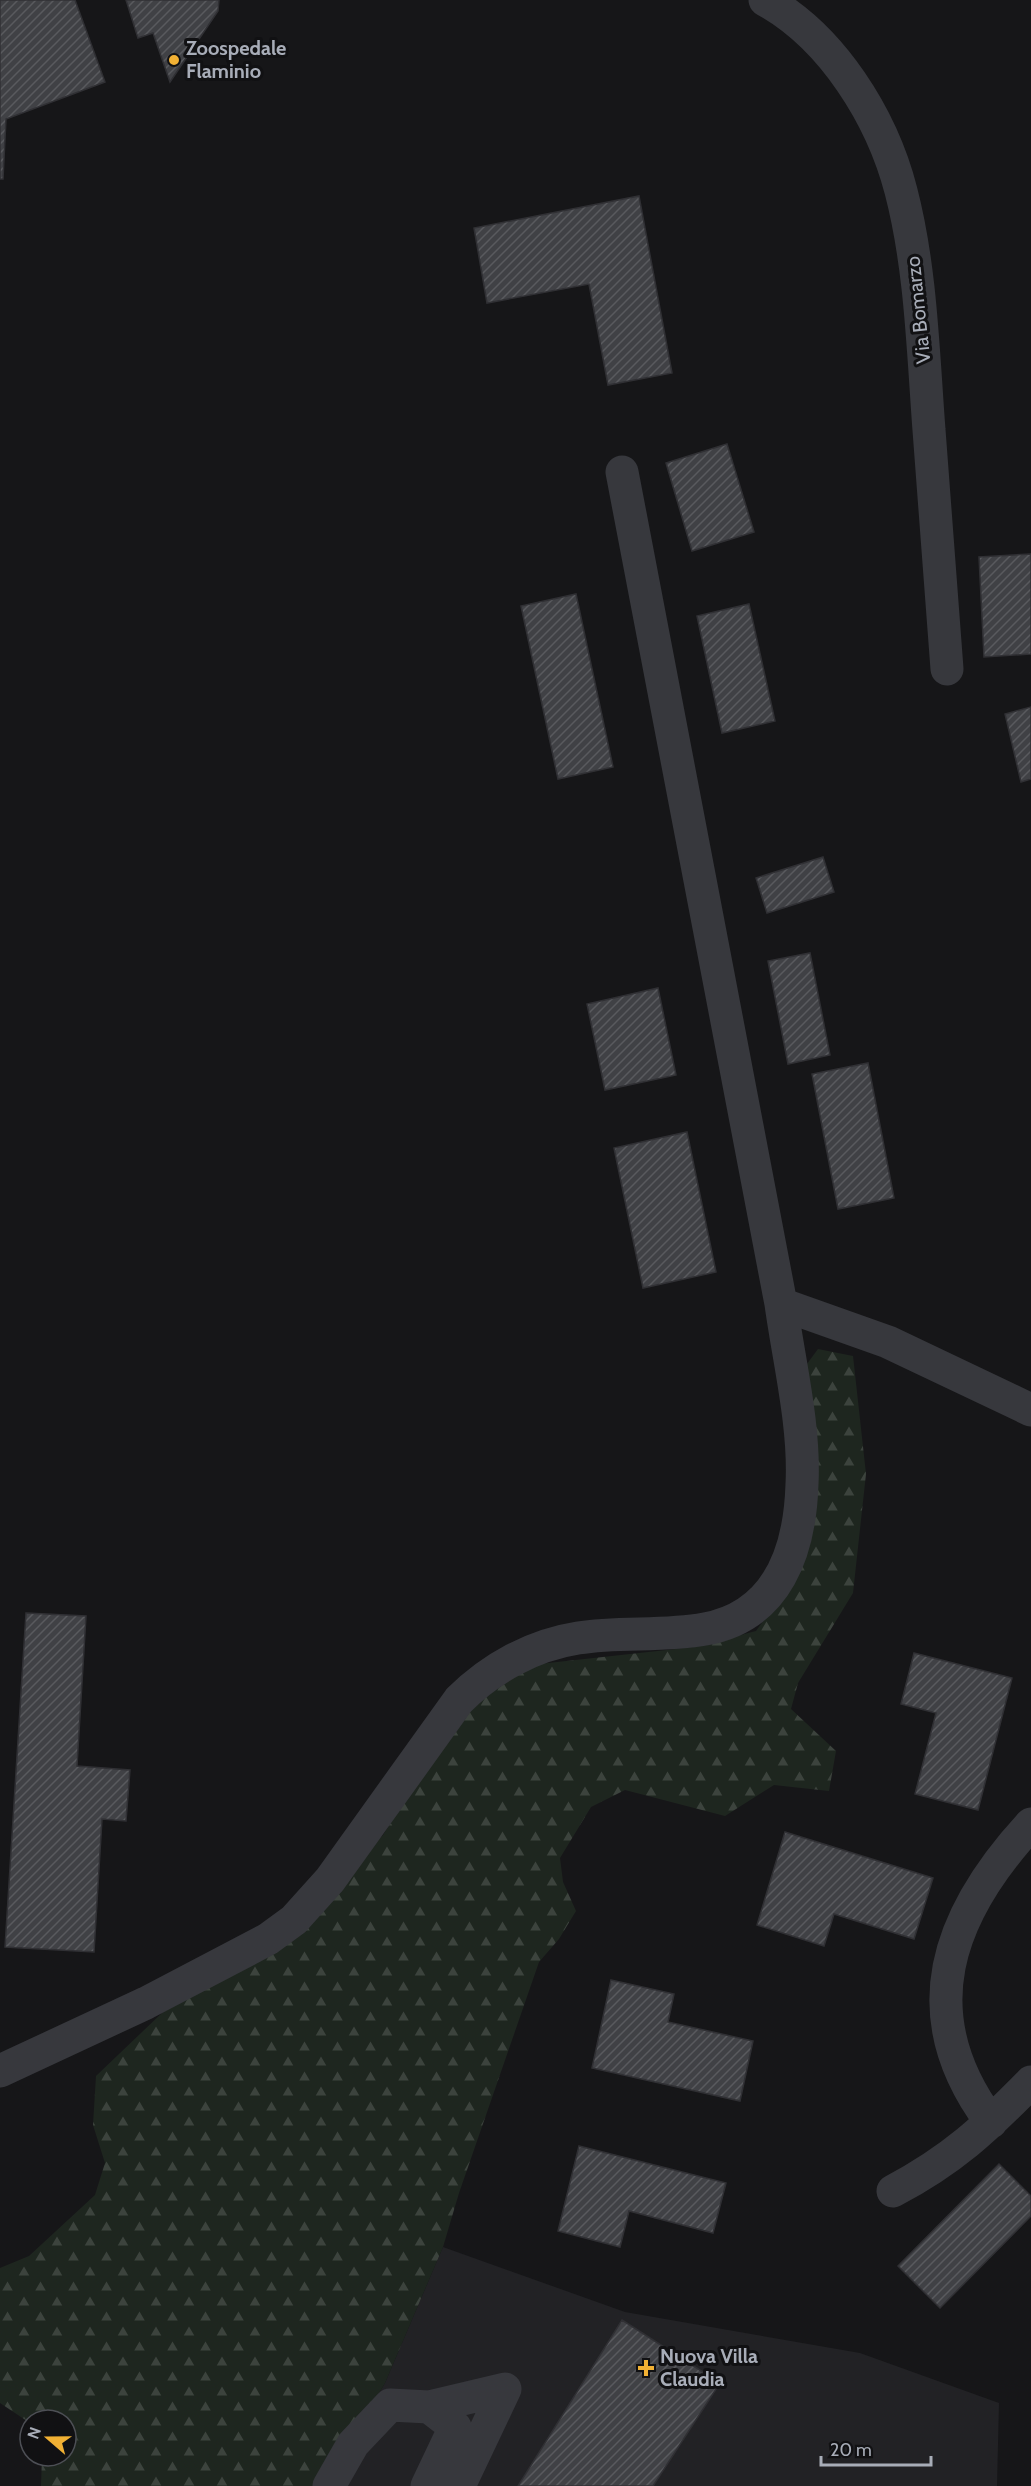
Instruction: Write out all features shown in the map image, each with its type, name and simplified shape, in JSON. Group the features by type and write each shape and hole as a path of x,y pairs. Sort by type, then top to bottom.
{"street":[{"name":"Via Bomarzo","path":"765,0 808,29 834,57 859,94 879,134 901,190 922,332 947,669"},
{"path":"0,2071 146,2003 281,1930 319,1894 459,1700 482,1678 531,1651 578,1638 705,1629 743,1615 763,1600 780,1578 792,1550 799,1517 802,1485 800,1439 781,1304 622,472"},
{"path":"781,1304 888,1342 1031,1410"},
{"path":"991,2122 970,2092 954,2054 946,2012 946,1982 953,1950 978,1894 1001,1858 1031,1824"},
{"path":"893,2191 940,2165 991,2122 1031,2082"},
{"path":"329,2486 353,2444 390,2404 429,2407 505,2389 459,2486"},
{"path":"426,2486 455,2427 429,2407"},
{"path":"347,2486 353,2480 359,2486"}],"shaded area":[{"name":"Nuova Villa Claudia","path":"443,2247 625,2312 860,2353 999,2403 997,2486 323,2486 385,2383"}],"green space":[{"path":"818,1349 853,1356 866,1474 853,1593 798,1683 791,1709 836,1751 829,1791 774,1785 725,1816 625,1790 591,1807 560,1858 563,1882 576,1911 559,1939 539,1962 459,2193 443,2247 385,2383 323,2486 41,2486 42,2468 78,2468 78,2408 18,2408 18,2415 0,2403 0,2268 29,2256 95,2195 105,2163 93,2125 96,2076 163,2012 264,1957 383,1835 460,1716 530,1665 694,1647 756,1631 789,1585 804,1368"}],"building":[{"path":"0,0 75,0 105,82 6,119 3,179 0,179"},
{"name":"Zoospedale Flaminio","path":"126,0 219,0 218,11 170,82 153,33 138,38"},
{"path":"639,196 672,373 608,385 589,284 487,303 474,228"},
{"path":"727,444 754,532 692,551 666,463"},
{"path":"1031,554 1031,654 984,657 979,557"},
{"path":"576,594 613,767 558,779 521,606"},
{"path":"749,604 775,721 722,733 697,616"},
{"path":"1031,707 1031,779 1021,782 1005,714"},
{"path":"823,857 834,892 767,913 756,878"},
{"path":"810,953 830,1055 788,1064 768,961"},
{"path":"658,988 676,1075 605,1090 587,1004"},
{"path":"868,1063 894,1198 838,1209 812,1074"},
{"path":"687,1132 716,1272 643,1288 614,1148"},
{"path":"26,1613 86,1616 77,1766 130,1770 126,1821 102,1819 94,1952 5,1947"},
{"path":"914,1653 1012,1678 978,1810 915,1794 936,1713 901,1704"},
{"path":"785,1832 933,1878 914,1939 834,1914 824,1946 757,1925"},
{"path":"611,1980 674,1994 668,2022 753,2041 740,2101 592,2068"},
{"path":"579,2146 726,2183 713,2233 629,2211 620,2247 558,2231"},
{"path":"999,2164 1031,2196 1031,2216 940,2308 898,2266"},
{"path":"622,2320 720,2383 653,2486 518,2486"}],"place":[{"name":"Zoospedale Flaminio","path":"174,60"},
{"name":"Nuova Villa Claudia","path":"646,2368"}]}
